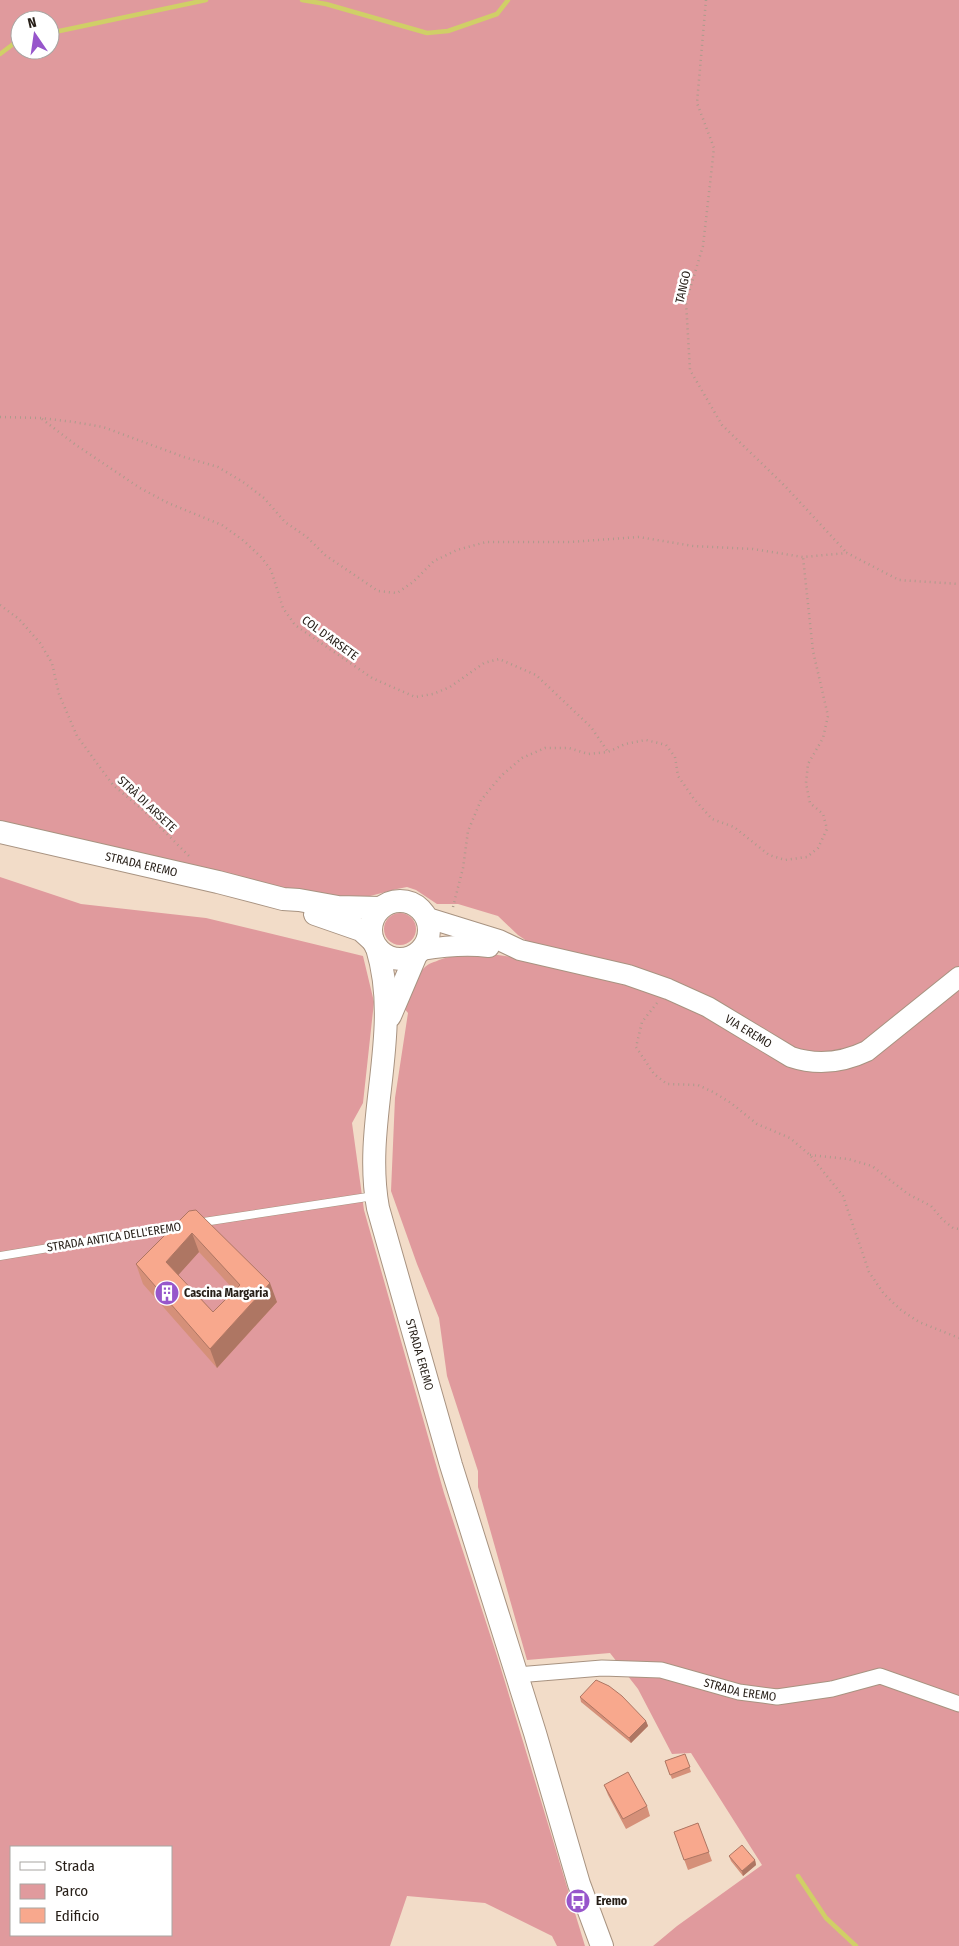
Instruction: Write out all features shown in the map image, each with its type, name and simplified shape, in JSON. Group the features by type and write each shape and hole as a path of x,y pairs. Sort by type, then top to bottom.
{"main road":[{"name":"STRADA EREMO","path":"0,832 218,882 283,899 338,907 380,908"},
{"name":"STRADA EREMO","path":"283,899 293,907 360,930 375,945 382,964 386,1027 376,1121 374,1156 376,1195 450,1465 517,1675 579,1884 602,1946"},
{"path":"396,900 406,900 415,904 428,918 430,926 429,936 419,952 400,959 384,954 375,945 371,925 374,916 380,908 388,903 396,900"},
{"name":"STRADA EREMO","path":"386,1027 419,952"}],"street":[{"name":"VIA EREMO","path":"428,918 499,940 520,950"},
{"name":"VIA EREMO","path":"419,952 447,945 468,944 520,950 628,975 668,988 708,1007 791,1057 806,1062 826,1063 850,1059 867,1051 959,977"},
{"name":"STRADA EREMO","path":"517,1675 602,1668 661,1670 739,1692 777,1697 832,1689 880,1676 959,1704"}],"lane":[{"name":"STRADA ANTICA DELL'EREMO","path":"0,1256 376,1195"}],"path":[{"name":"TANGO","path":"706,0 697,104 714,148 703,246 686,302 690,370 722,425 784,486 847,553"},
{"path":"0,417 41,418 102,427 175,454 218,466 264,498 284,522 308,537 325,555 378,591 397,592 413,582 434,561 457,550 486,542 570,542 639,537 693,546 753,549 803,556 847,553 899,580 959,584"},
{"name":"COL D'ARSETE","path":"41,418 76,445 140,488 168,503 222,526 244,541 272,570 283,608 294,624 372,678 415,697 433,694 450,687 484,663 499,658 536,675 591,727 608,752"},
{"path":"453,910 463,868 468,831 480,800 501,776 522,758 546,748 569,748 588,754 608,752 625,744 646,740 666,745 675,757 678,776 694,799 712,819 734,827 769,855 786,860 807,858 818,848 827,829 823,814 810,803 806,783 808,764 822,738 828,716 813,651 803,556"},
{"name":"STRÀ DI ARSETE","path":"0,605 19,619 40,643 52,663 59,694 77,736 113,785 144,810 191,857"},
{"path":"668,988 642,1022 636,1047 654,1074 667,1084 698,1085 713,1092 731,1103 757,1124 790,1138 810,1155 843,1196 869,1272 884,1294 901,1310 919,1322 959,1338"},
{"path":"810,1155 848,1158 872,1166 908,1194 930,1206 953,1228 959,1229"}],"green space":[{"path":"0,0 959,0 959,1946 653,1946 677,1926 762,1865 691,1753 672,1754 638,1689 610,1653 527,1660 478,1487 478,1471 447,1376 439,1318 391,1191 395,1098 408,1013 402,1006 414,980 425,967 439,960 459,955 481,954 525,960 611,979 534,946 518,935 498,916 458,904 437,904 416,890 407,887 351,901 302,893 0,824"},
{"path":"0,877 81,904 206,918 363,956 374,1002 363,1103 352,1123 364,1210 444,1493 498,1659 585,1946 557,1946 552,1936 485,1903 407,1896 390,1946 0,1946"},
{"path":"400,913 411,918 416,929 411,940 400,945 389,940 384,929 389,918"}],"building":[{"path":"196,1210 270,1283 210,1349 136,1264 189,1211","holes":["192,1233 240,1285 213,1312 166,1262"]},
{"path":"596,1680 609,1686 622,1696 646,1721 629,1738 580,1697"},
{"path":"685,1754 690,1767 670,1775 665,1761"},
{"path":"628,1772 647,1806 623,1819 604,1785"},
{"path":"698,1823 709,1852 684,1860 674,1832"},
{"path":"742,1845 755,1860 742,1871 729,1856"}],"waterway":[{"path":"60,31 206,0"},
{"path":"302,0 326,4 427,33 448,31 497,14 508,0"},
{"path":"0,54 10,46"},
{"path":"798,1876 826,1918 856,1946"}],"place":[{"name":"Cascina Margaria","path":"167,1293"},
{"name":"Eremo","path":"578,1901"}]}
